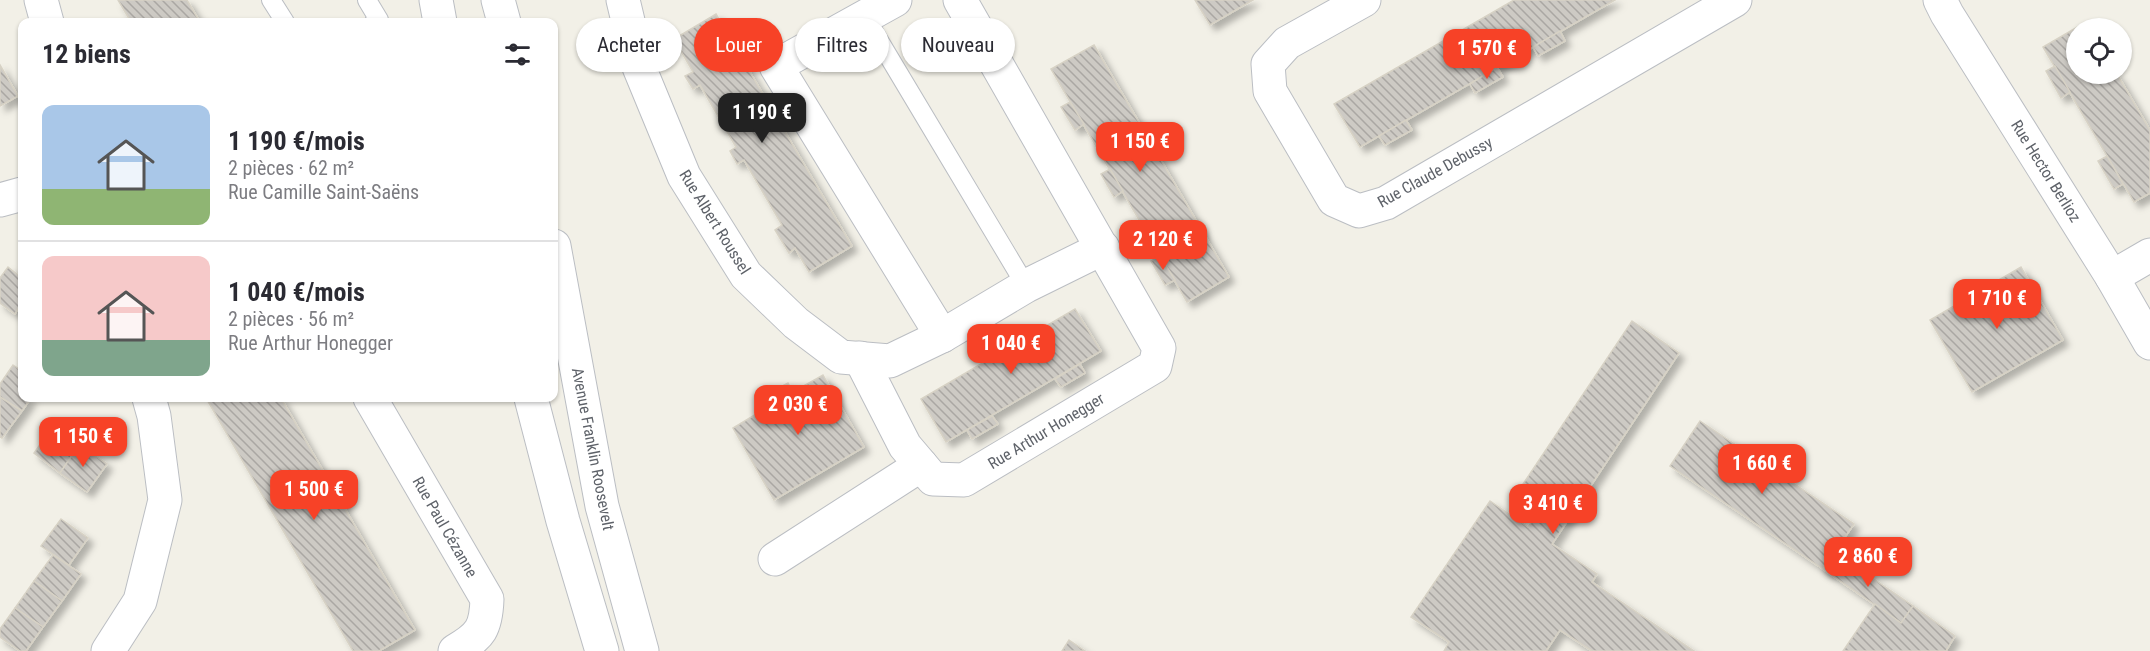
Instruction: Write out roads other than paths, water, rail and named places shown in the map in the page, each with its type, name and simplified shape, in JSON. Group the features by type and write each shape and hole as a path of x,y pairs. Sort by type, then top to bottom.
{"street":[{"path":"41,0 46,18"},
{"path":"436,0 440,18"},
{"path":"498,0 503,18"},
{"name":"Rue Albert Roussel","path":"624,0 639,67 684,176 746,275 796,323 841,357 891,361 942,336 1026,286 1103,248"},
{"path":"895,0 776,66 942,336"},
{"path":"960,0 1103,248"},
{"name":"Rue Claude Debussy","path":"1364,0 1287,43 1268,64 1270,90 1334,200 1359,211 1386,203 1735,0"},
{"name":"Rue Hector Berlioz","path":"1940,0 2112,277 2150,343"},
{"path":"0,200 18,195"},
{"name":"Rue Arthur Honegger","path":"860,358 905,446 921,465 933,479 964,480 1155,366 1159,348 1103,248"},
{"path":"2112,277 2150,255"},
{"name":"Avenue Franklin Roosevelt","path":"558,268 602,506 642,651"},
{"path":"108,651 140,601 165,500 150,402"},
{"name":"Rue Paul Cézanne","path":"372,402 487,599 486,623 470,643 455,651"},
{"path":"532,402 563,521 602,651"},
{"path":"775,559 921,465"}],"lane":[{"path":"271,0 282,18"},
{"path":"367,0 378,18"},
{"path":"865,17 1026,286"}]}
